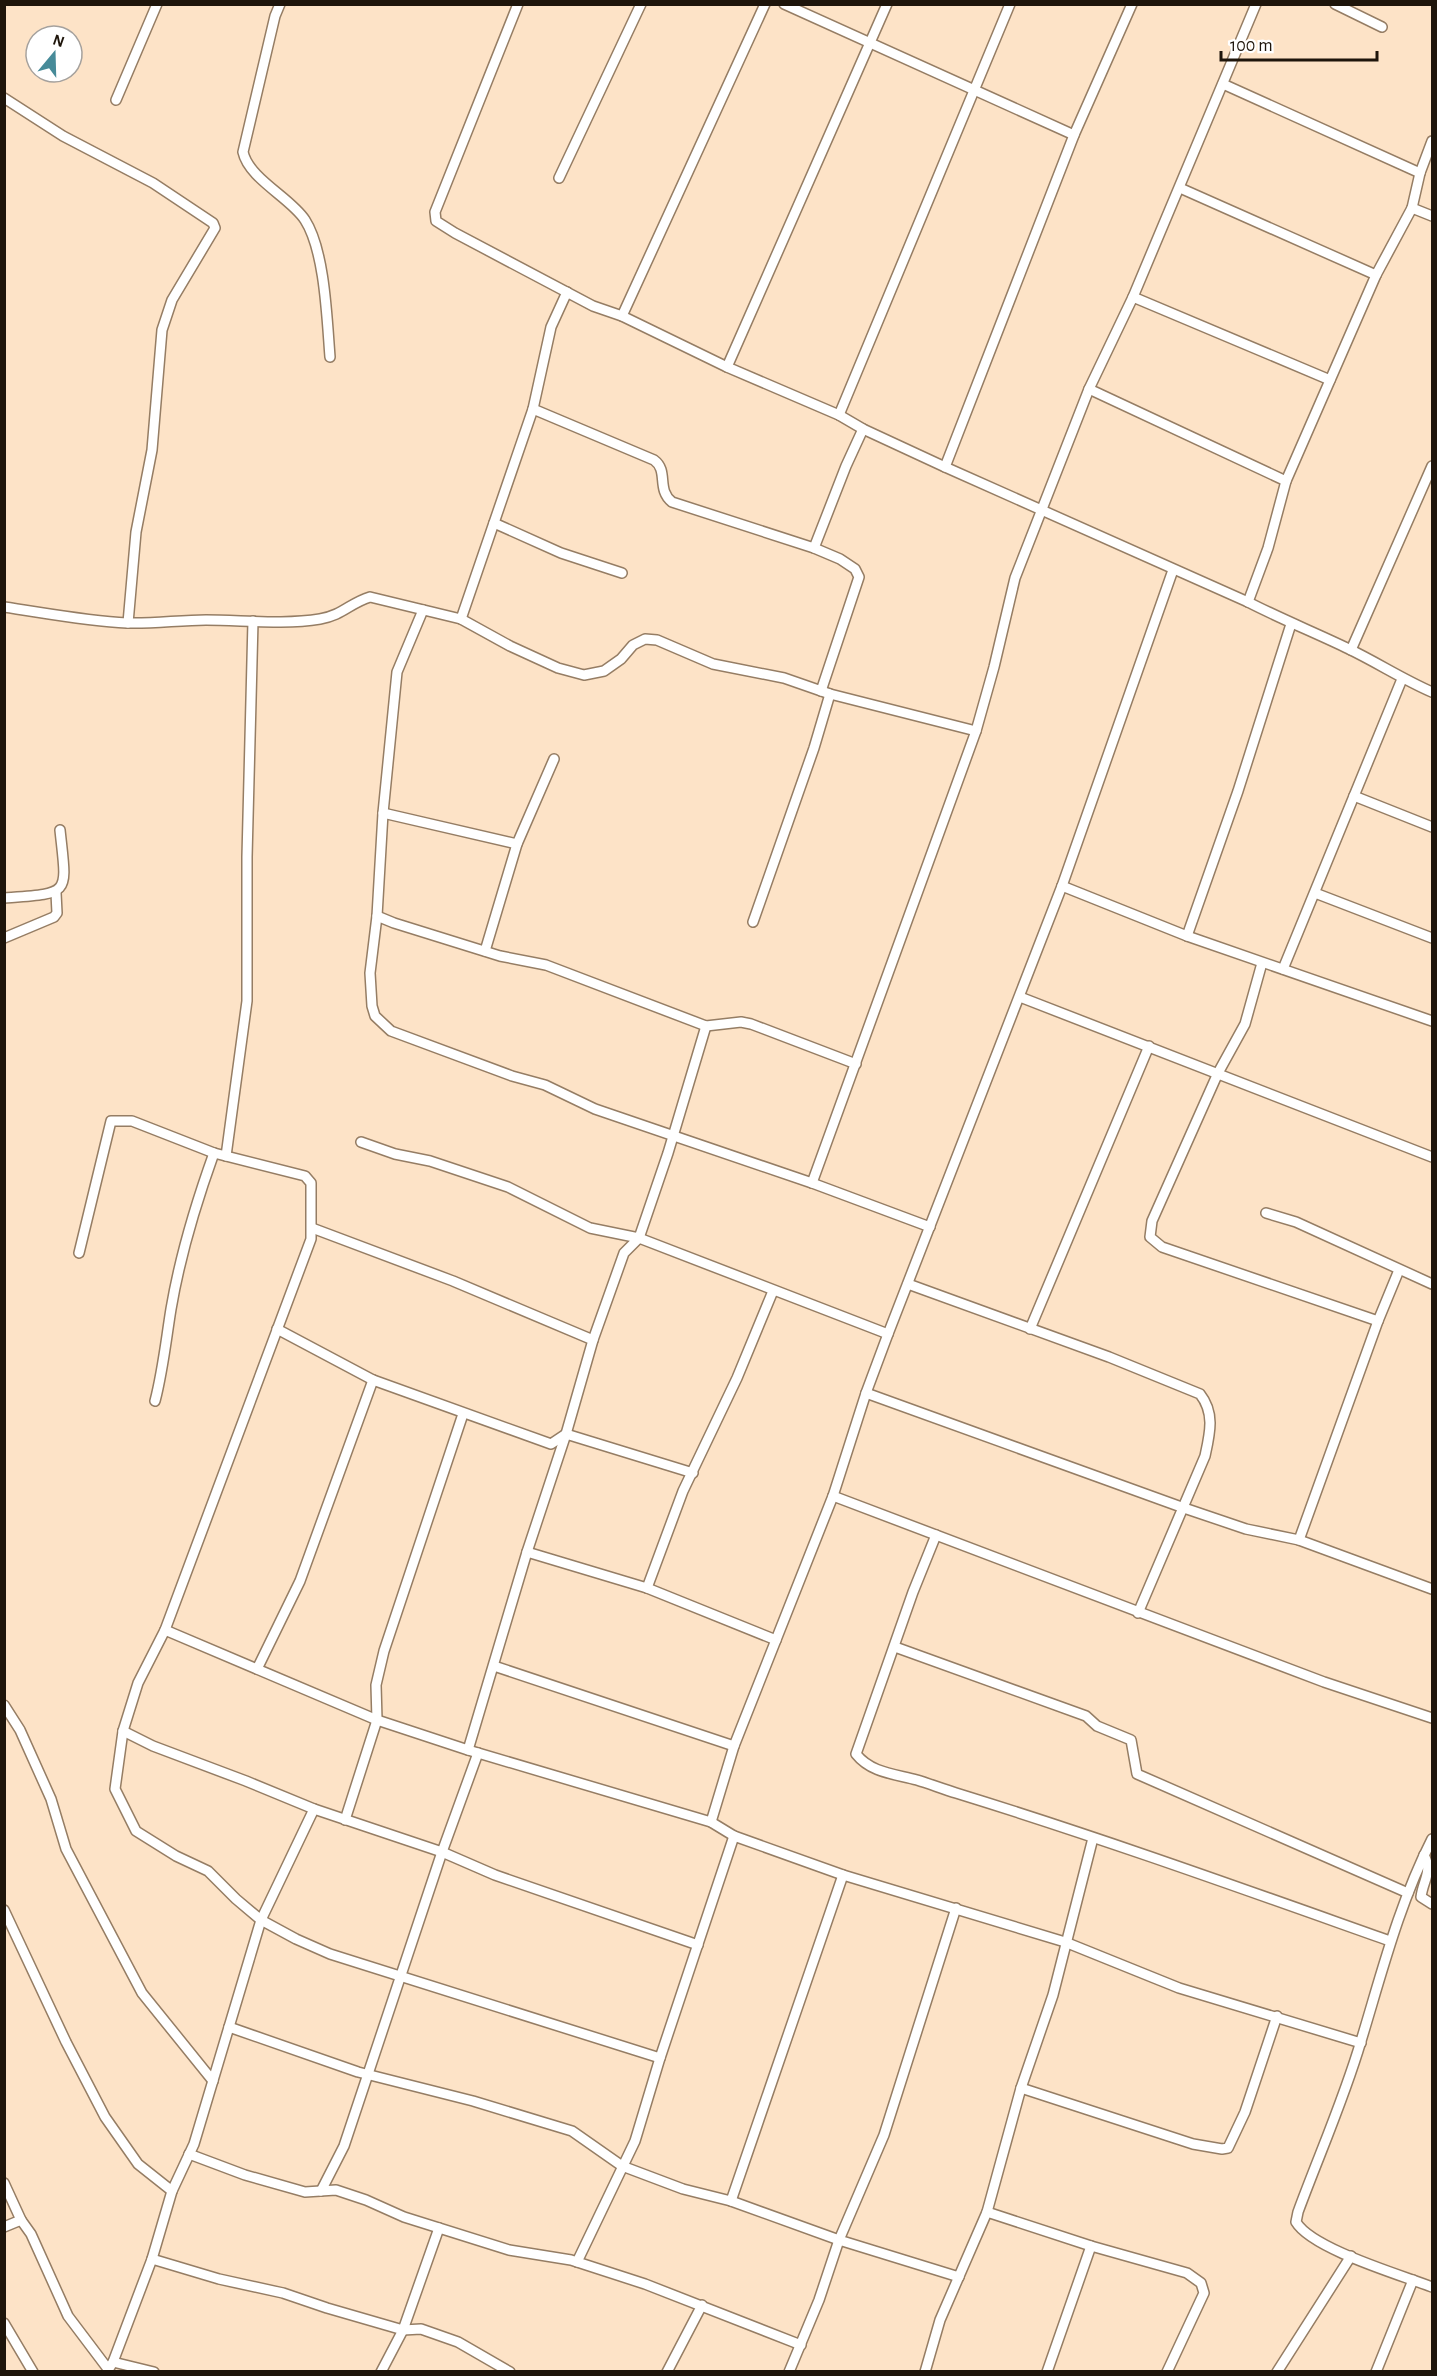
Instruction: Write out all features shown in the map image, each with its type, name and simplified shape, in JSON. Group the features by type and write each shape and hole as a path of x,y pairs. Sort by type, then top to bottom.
{"street":[{"path":"116,100 157,4"},
{"path":"279,4 243,152 250,166 305,220 317,250 330,357"},
{"path":"518,4 435,212 436,221 593,306 622,316 945,467 1248,602 1351,650 1402,679 1432,692"},
{"path":"560,178 641,4"},
{"path":"622,316 765,4"},
{"path":"784,4 1074,135"},
{"path":"727,367 887,4"},
{"path":"839,416 1010,4"},
{"path":"945,467 1074,135 1132,4"},
{"path":"812,1183 976,731 1015,578 1089,389 1133,297 1256,4"},
{"path":"1335,4 1382,27"},
{"path":"1223,84 1420,173"},
{"path":"4,98 63,136 153,183 213,223 215,228 172,300 162,330 152,450 136,532 128,623"},
{"path":"1248,602 1268,548 1286,482 1376,274 1412,208 1420,173 1432,141"},
{"path":"1180,188 1376,274"},
{"path":"1412,208 1432,216"},
{"path":"461,619 533,409 551,327 567,292"},
{"path":"1133,297 1330,380"},
{"path":"1089,389 1286,482"},
{"path":"533,409 654,460 661,469 663,491 672,502 814,548 840,559 855,569 859,577 826,693 814,748 753,922"},
{"path":"814,548 863,429"},
{"path":"1351,650 1432,466"},
{"path":"494,523 561,553 622,573"},
{"path":"711,1822 734,1746 833,1496 866,1393 888,1334 1062,886 1173,570"},
{"path":"4,607 128,623 253,621 318,619 340,615 359,600 370,597 461,619 510,646 558,668 584,675 604,671 645,639 657,640 713,664 784,678 826,693 976,731"},
{"path":"423,610 397,672 383,813 377,916 370,973 372,1006 375,1016 391,1031 512,1076 545,1085 595,1109 812,1183 930,1227"},
{"path":"226,1156 248,1001 247,857 253,621"},
{"path":"1187,936 1238,791 1291,624"},
{"path":"1283,969 1402,679"},
{"path":"484,951 517,844 554,759"},
{"path":"1354,796 1432,827"},
{"path":"383,813 517,844"},
{"path":"4,898 56,892 63,887 65,877 60,830"},
{"path":"1062,886 1187,936 1432,1021"},
{"path":"4,938 54,917 57,913 56,892"},
{"path":"1315,894 1432,938"},
{"path":"377,916 484,951 546,964 706,1026 741,1022 751,1024 856,1064"},
{"path":"1262,963 1245,1024 1218,1073 1152,1221 1150,1237 1162,1247 1378,1321"},
{"path":"1020,997 1432,1157"},
{"path":"468,1750 593,1340 624,1253 639,1238 706,1026"},
{"path":"1030,1329 1149,1046"},
{"path":"79,1253 111,1120 132,1121 214,1153 305,1176 311,1183 311,1239 165,1630 138,1683 123,1731 115,1789 136,1831 176,1856 208,1871 261,1920 330,1954 660,2058"},
{"path":"361,1142 395,1154 430,1161 508,1187 590,1228 639,1238 888,1334"},
{"path":"155,1401 162,1376 171,1308 183,1255 200,1191 214,1153"},
{"path":"1266,1213 1296,1222 1432,1284"},
{"path":"312,1228 453,1281 593,1340"},
{"path":"1299,1540 1378,1321 1399,1270"},
{"path":"908,1284 1109,1357 1200,1394 1207,1404 1211,1429 1205,1456 1138,1613"},
{"path":"647,1588 683,1491 737,1378 773,1291"},
{"path":"277,1329 373,1380 463,1414 550,1444 566,1434 693,1473"},
{"path":"257,1669 300,1581 373,1380"},
{"path":"866,1393 1184,1508 1246,1529 1299,1540 1432,1589"},
{"path":"345,1820 377,1720 376,1686 384,1651 463,1414"},
{"path":"833,1496 1324,1682 1432,1718"},
{"path":"936,1535 856,1754 863,1763 880,1772 978,1800 1093,1838 1390,1941"},
{"path":"527,1552 647,1588 776,1640"},
{"path":"165,1630 377,1720 468,1750 711,1822 734,1836 843,1875 1065,1942 1179,1988 1361,2043"},
{"path":"895,1647 1086,1716 1097,1726 1131,1740 1137,1773 1408,1893"},
{"path":"494,1666 734,1746"},
{"path":"4,1705 20,1730 51,1799 66,1849 141,1993 213,2081"},
{"path":"123,1731 153,1746 314,1809 442,1852 495,1875 698,1945"},
{"path":"321,2191 344,2146 442,1852 478,1753"},
{"path":"109,2368 152,2259 172,2191 189,2154 261,1920 314,1809"},
{"path":"577,2262 636,2141 660,2058 734,1836"},
{"path":"925,2372 940,2320 987,2212 1021,2088 1053,1995 1093,1838"},
{"path":"1432,1839 1390,1941 1361,2043 1296,2222 1301,2231 1317,2241 1432,2287"},
{"path":"1424,1855 1429,1869 1420,1897 1432,1904"},
{"path":"731,2200 843,1875"},
{"path":"789,2372 839,2240 884,2135 956,1908"},
{"path":"4,1910 66,2042 105,2117 138,2164 172,2191"},
{"path":"1021,2088 1193,2144 1228,2148 1245,2112 1277,2016"},
{"path":"229,2027 369,2074 473,2101 572,2131 622,2166 684,2189 731,2200 839,2240 959,2277"},
{"path":"189,2154 244,2175 305,2192 336,2190 404,2217 509,2250 577,2262 702,2305 801,2345"},
{"path":"4,2183 21,2220 31,2234 68,2316 109,2368 154,2372"},
{"path":"987,2212 1091,2246 1187,2273 1201,2283 1204,2293 1167,2372"},
{"path":"4,2227 21,2220"},
{"path":"381,2372 403,2330 439,2228"},
{"path":"1047,2372 1091,2246"},
{"path":"1277,2372 1351,2256"},
{"path":"152,2259 219,2279 283,2293 403,2330 421,2329 458,2342 510,2372"},
{"path":"1376,2372 1413,2280"},
{"path":"667,2372 702,2305"},
{"path":"4,2323 33,2372"}]}
